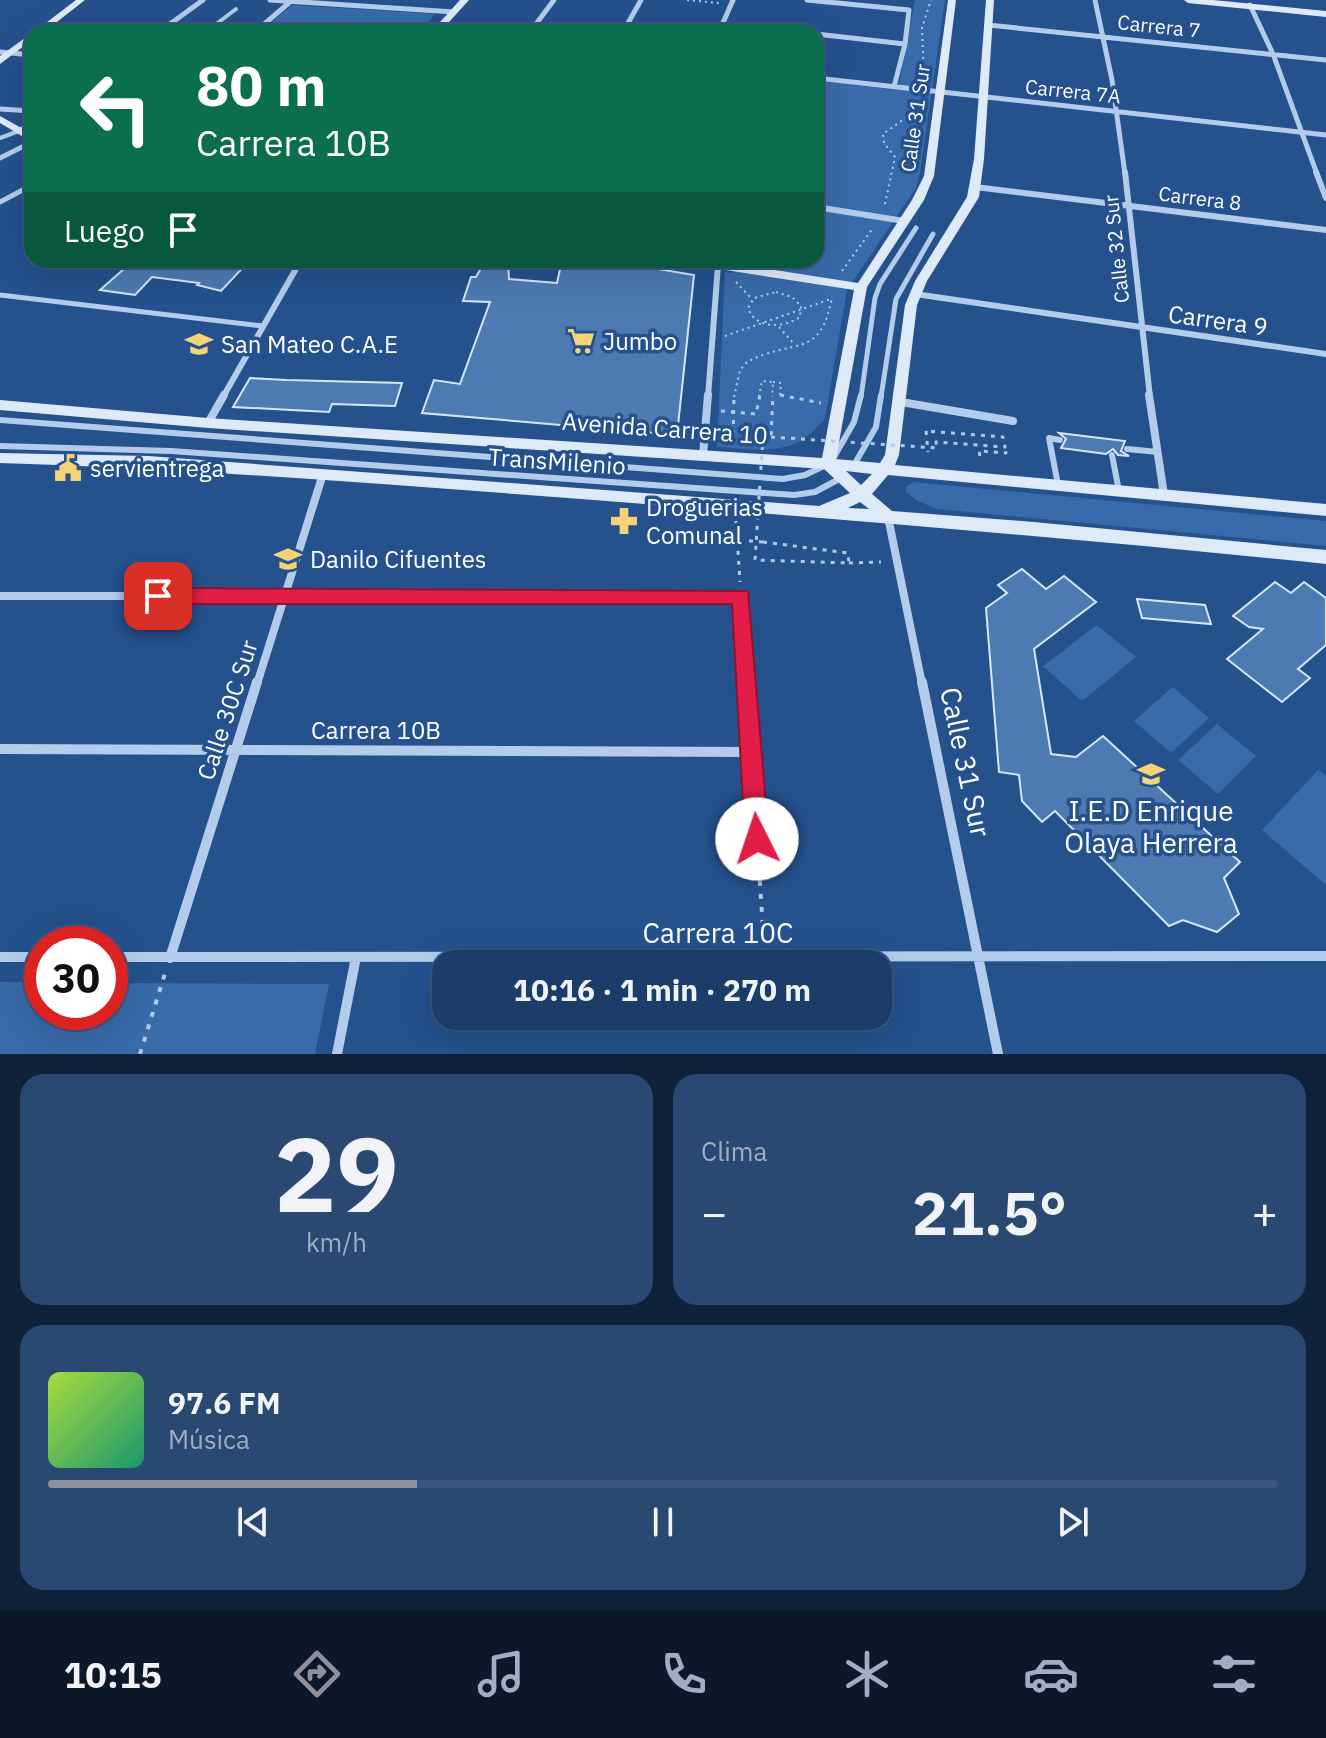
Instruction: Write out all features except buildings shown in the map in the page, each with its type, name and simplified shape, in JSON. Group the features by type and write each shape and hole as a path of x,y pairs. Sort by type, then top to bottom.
{"main road":[{"path":"49,24 81,0"},
{"path":"443,24 465,0"},
{"name":"Calle 31 Sur","path":"828,464 861,287 910,225 929,176 952,0"},
{"path":"816,511 835,507 862,494 886,470 896,437 908,318 915,294 969,206 975,187 990,0"},
{"path":"1188,0 1326,14"},
{"path":"0,61 5,52 24,41"},
{"path":"0,119 24,135"},
{"path":"737,268 861,287"},
{"name":"Avenida Carrera 10","path":"0,405 208,423 828,464 848,472 886,470 1326,510"},
{"path":"0,458 148,462 323,474 816,511 1326,557"},
{"path":"848,472 862,494 888,517"}],"street":[{"path":"170,24 203,0"},
{"path":"270,0 454,12"},
{"path":"536,24 554,0"},
{"path":"628,24 641,0"},
{"path":"807,0 909,10 905,44 894,87"},
{"name":"Calle 32 Sur","path":"1095,0 1105,37 1129,205 1140,327 1164,495"},
{"path":"264,24 291,1"},
{"path":"722,24 732,2"},
{"path":"1250,5 1273,54 1326,198"},
{"name":"Carrera 7","path":"988,25 1326,60"},
{"path":"824,35 905,44"},
{"name":"Carrera 7A","path":"824,79 1326,135"},
{"path":"0,109 24,110"},
{"path":"19,131 24,128"},
{"path":"0,158 24,145"},
{"name":"Carrera 8","path":"975,187 1326,230"},
{"path":"824,208 910,225"},
{"path":"208,423 296,268"},
{"path":"703,455 718,268"},
{"name":"Carrera 9","path":"915,294 1326,354"},
{"path":"901,402 1013,421"},
{"name":"Calle 30C Sur","path":"170,958 323,474"},
{"name":"Calle 31 Sur","path":"888,517 980,954 998,1054"},
{"path":"0,596 741,596 757,839"},
{"name":"Carrera 10B","path":"0,749 751,752"},
{"name":"Carrera 10C","path":"892,955 1326,956"},
{"path":"0,957 24,957"},
{"name":"Carrera 10C","path":"128,957 432,957"},
{"path":"337,1054 356,957"}],"lane":[{"path":"356,5 361,0"},
{"path":"216,24 236,9"},
{"path":"0,138 19,131"},
{"path":"0,202 24,189"},
{"path":"828,464 845,443 855,421 871,313 880,284 910,225"},
{"path":"848,472 864,452 876,427 896,299 933,234"},
{"path":"0,295 263,326"},
{"name":"TransMilenio","path":"0,420 783,479 805,475 828,464"},
{"path":"1058,485 1049,438 1060,440"},
{"name":"TransMilenio","path":"0,446 171,451 794,495 815,492 848,472"},
{"path":"1127,449 1158,452"},
{"path":"1112,455 1119,491"}],"path":[{"path":"687,0 732,2"},
{"path":"733,444 741,369 750,361 811,339 826,327 834,283 881,217 895,157 884,143 883,134 887,128 914,113 923,90 920,35 923,12 931,0"},
{"path":"923,12 932,13"},
{"path":"905,44 923,46"},
{"path":"735,281 752,299"},
{"path":"768,293 785,294 798,301 801,309 795,321 777,326 763,323 750,314 748,308 752,299 768,293"},
{"path":"722,338 831,299"},
{"path":"777,326 795,345"},
{"path":"717,410 756,414 762,381 781,383 780,397 821,403"},
{"path":"771,437 773,382"},
{"path":"928,452 926,431 1003,437 1006,453 979,451 980,456"},
{"path":"871,562 755,560 763,436 937,448 936,442 1005,447"},
{"path":"735,506 741,596"},
{"path":"737,540 848,553 849,563"},
{"path":"757,839 765,950"},
{"path":"140,1054 170,958"}],"shaded area":[{"path":"915,0 945,0 916,188 847,290 825,418 814,431 789,446 763,450 717,447 725,272 733,273 735,268 824,268 824,82 898,90"},
{"path":"292,5 435,14 426,24 269,24"},
{"path":"913,482 1326,521 1326,546 937,509 906,492 906,487"},
{"path":"1097,625 1136,657 1082,701 1043,666"},
{"path":"1173,687 1209,718 1171,753 1134,721"},
{"path":"1217,724 1256,756 1218,794 1178,760"},
{"path":"1318,770 1326,776 1326,885 1262,830"},
{"path":"0,982 24,982 24,1030 128,1030 128,983 329,984 315,1054 0,1054"}],"place":[{"name":"Jumbo","path":"581,341"},
{"name":"San Mateo C.A.E","path":"199,344"},
{"name":"servientrega","path":"68,468"},
{"name":"Droguerias Comunal","path":"624,521"},
{"name":"Danilo Cifuentes","path":"288,559"},
{"name":"I.E.D Enrique Olaya Herrera","path":"1151,774"}],"route":[{"path":"158,596 741,596 757,839"}]}
